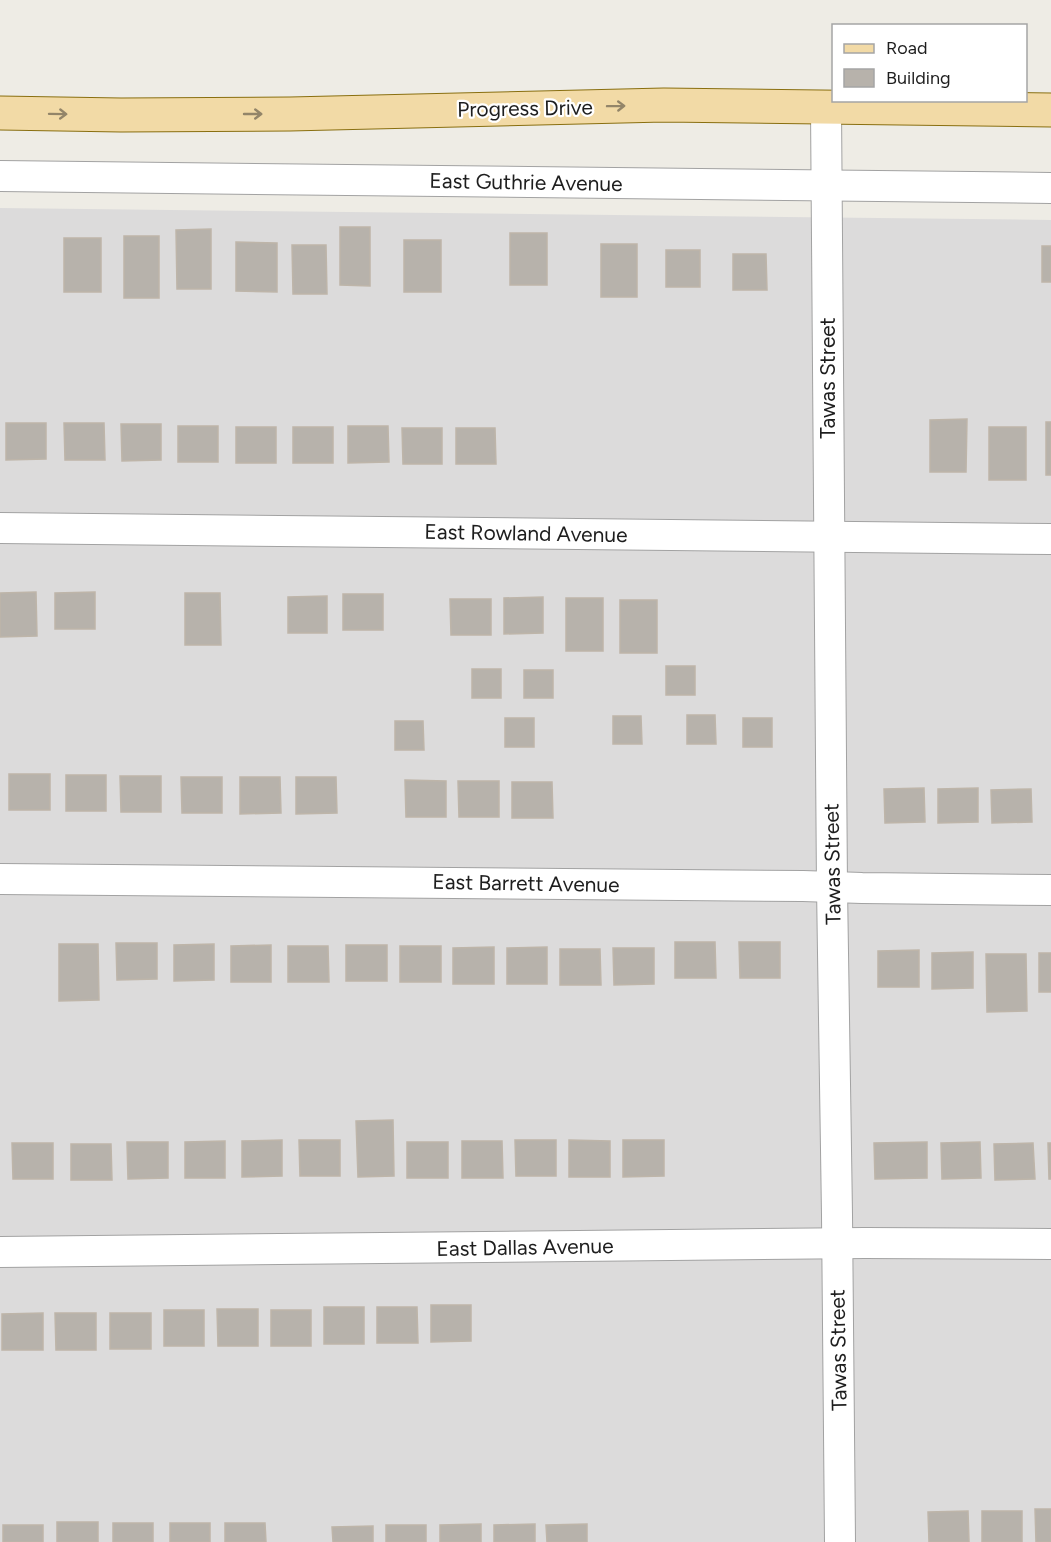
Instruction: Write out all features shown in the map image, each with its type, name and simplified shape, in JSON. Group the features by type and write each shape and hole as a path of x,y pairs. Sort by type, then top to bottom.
{"main road":[{"name":"Progress Drive","path":"0,113 279,114 664,105 1051,110"}],"street":[{"name":"Tawas Street","path":"826,108 840,1542"},
{"name":"East Guthrie Avenue","path":"0,176 1051,188"},
{"name":"East Rowland Avenue","path":"0,528 1051,539"},
{"name":"East Barrett Avenue","path":"0,879 1051,890"},
{"name":"East Dallas Avenue","path":"0,1252 1051,1244"}],"shaded area":[{"path":"0,208 1051,220 1051,1542 0,1542"}],"building":[{"path":"340,227 370,227 370,286 340,285"},
{"path":"211,229 211,289 177,289 176,230"},
{"path":"510,233 547,233 547,285 510,285"},
{"path":"124,236 159,236 159,298 124,298"},
{"path":"64,238 101,238 101,292 64,292"},
{"path":"404,240 441,240 441,292 404,292"},
{"path":"236,242 277,243 277,292 236,291"},
{"path":"601,244 637,244 637,297 601,297"},
{"path":"292,245 326,245 327,294 293,294"},
{"path":"1042,246 1051,246 1051,282 1042,282"},
{"path":"666,250 700,250 700,287 666,287"},
{"path":"733,254 766,254 767,290 733,290"},
{"path":"967,419 966,472 930,472 930,420"},
{"path":"1046,422 1051,422 1051,475 1046,475"},
{"path":"6,423 46,423 46,459 6,460"},
{"path":"64,423 104,423 105,460 65,460"},
{"path":"121,424 161,424 161,460 122,461"},
{"path":"178,426 218,426 218,462 178,462"},
{"path":"348,426 388,426 389,462 348,463"},
{"path":"236,427 276,427 276,463 236,463"},
{"path":"293,427 333,427 333,463 293,463"},
{"path":"989,427 1026,427 1026,480 989,480"},
{"path":"402,428 442,428 442,464 403,464"},
{"path":"456,428 495,428 496,464 456,464"},
{"path":"36,592 37,636 0,637 0,593"},
{"path":"95,592 95,629 55,629 55,593"},
{"path":"185,593 220,593 221,645 185,645"},
{"path":"343,594 383,594 383,630 343,630"},
{"path":"327,596 327,633 288,633 288,597"},
{"path":"543,597 543,633 504,634 504,598"},
{"path":"566,598 603,598 603,651 566,651"},
{"path":"450,599 491,599 491,635 451,635"},
{"path":"620,600 657,600 657,653 620,653"},
{"path":"666,666 695,666 695,695 666,695"},
{"path":"472,669 501,669 501,698 472,698"},
{"path":"524,670 553,670 553,698 524,698"},
{"path":"687,715 715,715 716,744 687,744"},
{"path":"613,716 641,716 642,744 613,744"},
{"path":"505,718 534,718 534,747 505,747"},
{"path":"743,718 772,718 772,747 743,747"},
{"path":"395,721 423,721 424,750 395,750"},
{"path":"9,774 50,774 50,810 9,810"},
{"path":"66,775 106,775 106,811 66,811"},
{"path":"120,776 161,776 161,812 121,812"},
{"path":"181,777 222,777 222,813 182,813"},
{"path":"240,777 280,777 281,813 240,814"},
{"path":"296,777 336,777 337,813 296,814"},
{"path":"405,780 446,781 446,817 406,817"},
{"path":"458,781 499,781 499,817 459,817"},
{"path":"512,782 552,782 553,818 512,818"},
{"path":"924,788 925,822 885,823 884,789"},
{"path":"978,788 978,822 938,823 938,789"},
{"path":"1031,789 1032,822 992,823 991,790"},
{"path":"675,942 715,942 716,978 675,978"},
{"path":"739,942 780,942 780,978 740,978"},
{"path":"116,943 157,943 157,979 117,980"},
{"path":"59,944 98,944 99,1000 59,1001"},
{"path":"214,944 214,980 174,981 174,945"},
{"path":"271,945 271,982 231,982 231,946"},
{"path":"346,945 387,945 387,981 346,981"},
{"path":"288,946 328,946 329,982 288,982"},
{"path":"400,946 441,946 441,982 400,982"},
{"path":"494,947 494,984 453,984 453,948"},
{"path":"547,947 547,984 507,984 507,948"},
{"path":"613,948 654,948 654,984 614,985"},
{"path":"560,949 600,949 601,985 560,985"},
{"path":"919,950 919,987 878,987 878,951"},
{"path":"973,952 973,988 932,989 932,953"},
{"path":"1039,953 1051,953 1051,992 1039,992"},
{"path":"986,954 1026,954 1027,1011 987,1012"},
{"path":"393,1120 394,1176 358,1177 356,1121"},
{"path":"282,1140 282,1176 242,1177 242,1141"},
{"path":"299,1140 340,1140 340,1176 300,1176"},
{"path":"515,1140 556,1140 556,1176 516,1176"},
{"path":"569,1140 610,1141 610,1177 569,1177"},
{"path":"623,1140 664,1140 664,1176 623,1177"},
{"path":"225,1141 225,1178 185,1178 185,1142"},
{"path":"462,1141 502,1141 503,1178 462,1178"},
{"path":"127,1142 168,1142 168,1178 128,1179"},
{"path":"407,1142 448,1142 448,1178 407,1178"},
{"path":"927,1142 927,1178 875,1179 874,1143"},
{"path":"980,1142 981,1178 942,1179 941,1143"},
{"path":"12,1143 53,1143 53,1179 13,1179"},
{"path":"1033,1143 1035,1179 995,1180 994,1144"},
{"path":"1048,1143 1051,1143 1051,1179 1049,1179"},
{"path":"71,1144 111,1144 112,1180 71,1180"},
{"path":"431,1305 471,1305 471,1341 431,1342"},
{"path":"324,1307 364,1307 364,1344 324,1344"},
{"path":"377,1307 417,1307 418,1343 377,1343"},
{"path":"217,1309 258,1309 258,1346 218,1346"},
{"path":"164,1310 204,1310 204,1346 164,1346"},
{"path":"271,1310 311,1310 311,1346 271,1346"},
{"path":"43,1313 43,1350 2,1350 2,1314"},
{"path":"55,1313 96,1313 96,1350 56,1350"},
{"path":"110,1313 151,1313 151,1349 110,1349"},
{"path":"1035,1509 1051,1509 1051,1542 1036,1542"},
{"path":"968,1511 969,1542 929,1542 928,1512"},
{"path":"982,1511 1022,1511 1022,1542 982,1542"},
{"path":"57,1522 98,1522 98,1542 57,1542"},
{"path":"113,1523 153,1523 153,1542 113,1542"},
{"path":"170,1523 210,1523 210,1542 170,1542"},
{"path":"225,1523 265,1523 266,1542 225,1542"},
{"path":"481,1524 481,1542 440,1542 440,1525"},
{"path":"535,1524 535,1542 494,1542 494,1525"},
{"path":"587,1524 587,1542 547,1542 546,1525"},
{"path":"3,1525 43,1525 43,1542 3,1542"},
{"path":"386,1525 426,1525 426,1542 386,1542"},
{"path":"373,1526 373,1542 333,1542 332,1527"}]}
